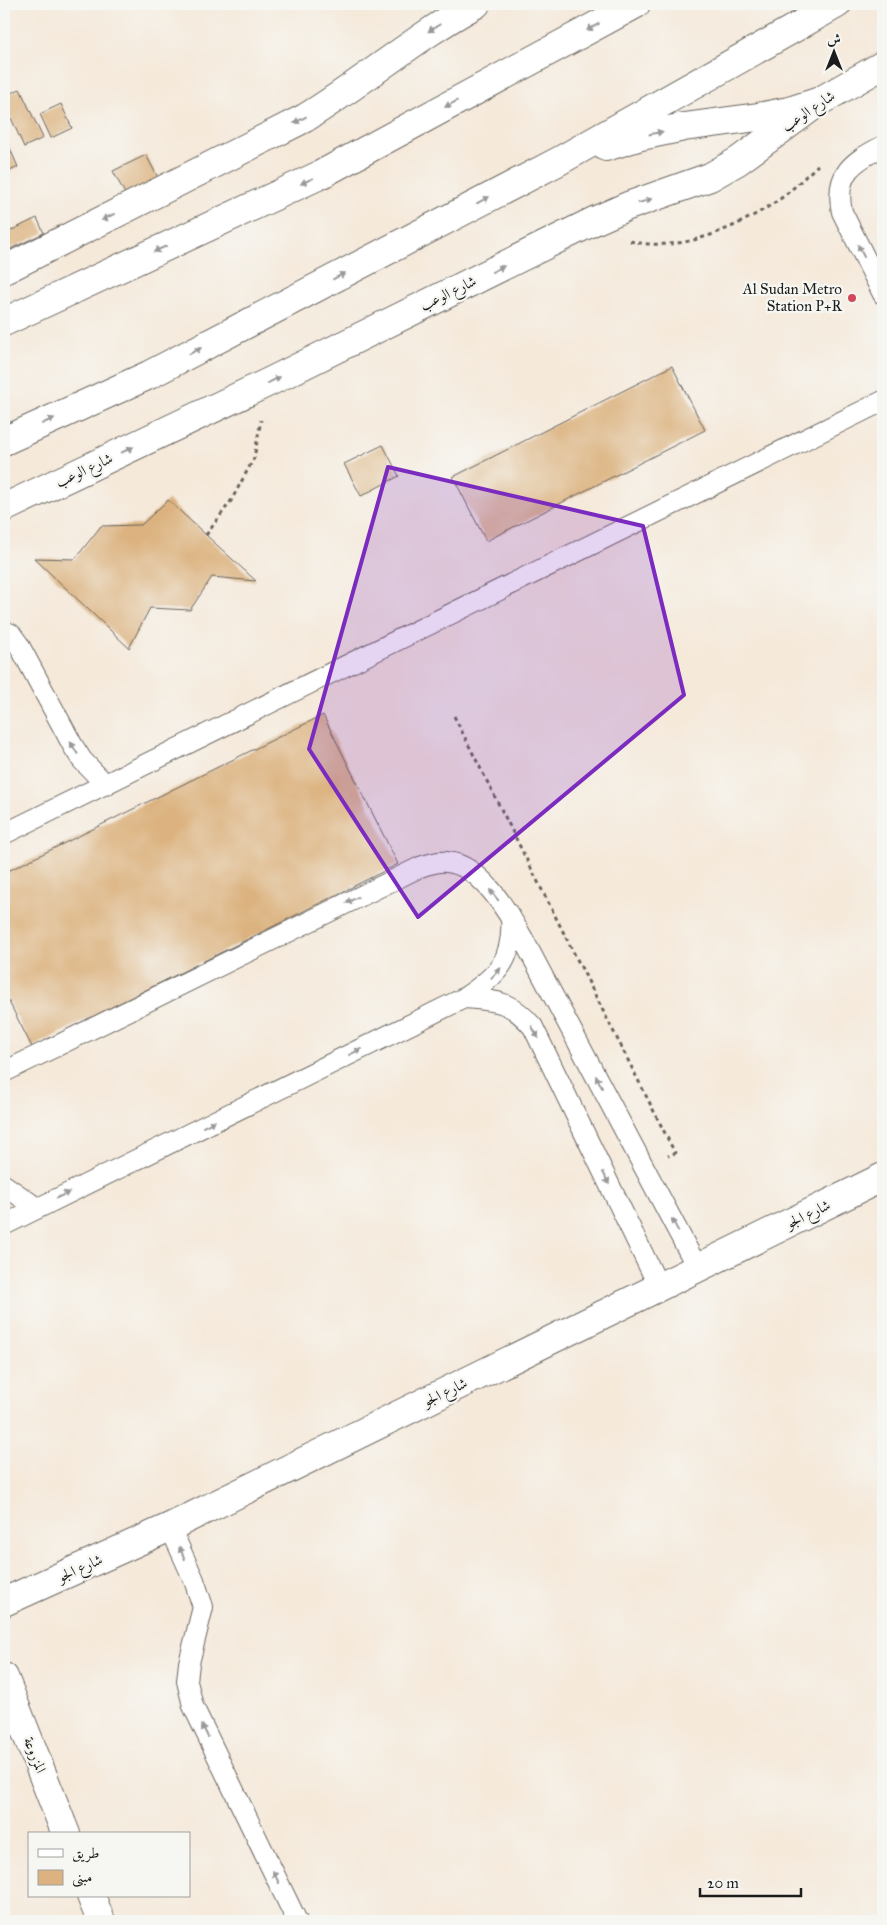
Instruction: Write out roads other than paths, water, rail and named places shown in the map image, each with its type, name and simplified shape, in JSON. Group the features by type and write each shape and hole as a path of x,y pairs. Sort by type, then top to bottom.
{"street":[{"path":"4,270 304,118 330,102 434,28 476,4"},
{"path":"4,322 320,175 636,4"},
{"path":"4,441 149,375 559,161 837,4"},
{"name":"شارع الوعب","path":"4,508 269,382 594,221 628,206 710,177 738,161 820,101 883,64"},
{"path":"559,161 641,136 684,127 774,114 820,101"},
{"name":"شارع الجو","path":"4,1602 170,1527 883,1177"},
{"name":"المزروعة","path":"4,1677 65,1832"},
{"path":"92,1898 101,1921"}],"lane":[{"path":"883,146 859,159 848,169 841,183 839,198 842,212 883,294"},
{"path":"4,834 883,401"},
{"path":"4,631 11,634 19,645 82,760 106,785"},
{"path":"4,1072 420,867 437,862 448,862 476,874 511,918 698,1269"},
{"path":"4,1225 464,998 484,985 502,967 508,954 512,936 511,918"},
{"path":"464,998 498,1002 514,1008 533,1027 659,1287"},
{"path":"4,1185 37,1208"},
{"path":"170,1527 194,1580 203,1607 189,1663 187,1680 193,1706 297,1921"}],"place":[{"name":"Al Sudan Metro Station P+R","path":"852,298"}]}
